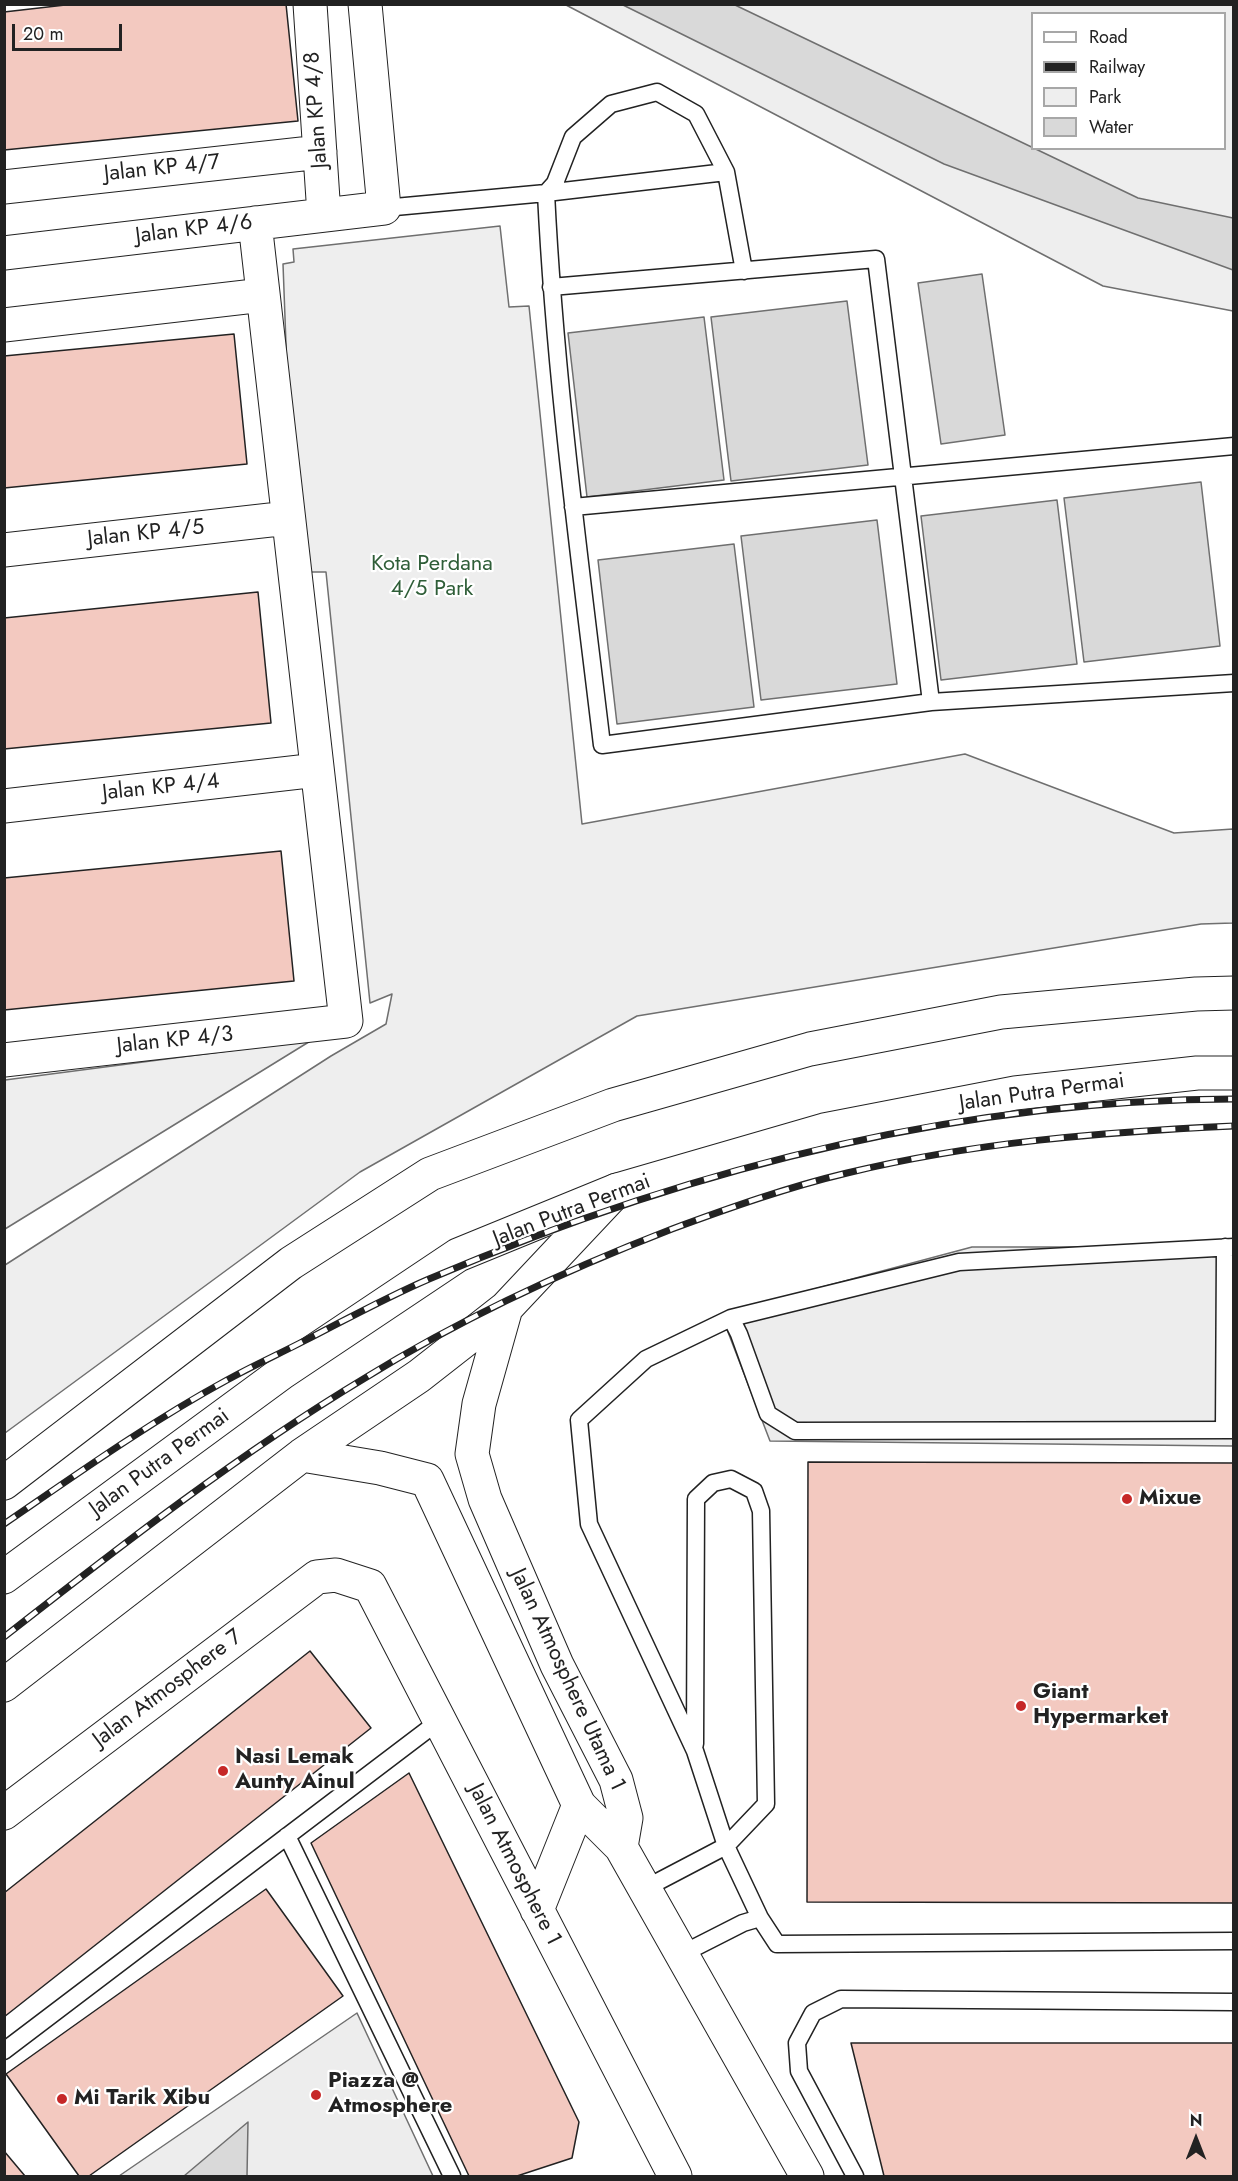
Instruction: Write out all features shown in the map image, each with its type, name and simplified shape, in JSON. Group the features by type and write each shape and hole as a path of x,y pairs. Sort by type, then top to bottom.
{"street":[{"name":"Jalan KP 4/8","path":"310,4 324,215"},
{"path":"365,4 384,208"},
{"name":"Jalan KP 4/7","path":"4,186 320,152"},
{"name":"Jalan KP 4/6","path":"4,253 384,208"},
{"path":"255,223 317,770"},
{"path":"4,325 262,295"},
{"name":"Jalan KP 4/5","path":"4,550 288,518"},
{"name":"Jalan KP 4/4","path":"4,806 317,770"},
{"name":"Jalan KP 4/3","path":"4,1060 346,1022 317,770"},
{"path":"4,1483 291,1263 430,1174 613,1106 810,1050 1001,1012 1196,994 1233,993"},
{"name":"Jalan Putra Permai","path":"4,1577 283,1372 458,1255 617,1190 824,1130 1004,1095 1197,1073 1233,1073"},
{"name":"Jalan Atmosphere Utama 1","path":"617,1190 506,1308 478,1404 472,1454 485,1499 557,1665 616,1780 626,1818 621,1847"},
{"path":"4,1685 302,1455 419,1376 506,1308"},
{"path":"302,1455 380,1468 427,1480 579,1805 621,1847 807,2176"},
{"name":"Jalan Atmosphere 1","path":"336,1575 370,1586 675,2176"},
{"name":"Jalan Atmosphere 7","path":"4,1813 317,1576 336,1575"},
{"path":"537,1910 579,1805"}],"lane":[{"path":"744,271 726,172 696,114 657,92 611,104 573,136 555,183 546,193 551,287 573,507 602,745 931,702 1233,683"},
{"path":"384,208 546,193 726,172"},
{"path":"551,287 876,260 931,702"},
{"path":"573,507 1233,446"},
{"path":"731,1318 768,1414 795,1431 1229,1430 1229,1247 960,1262 731,1318 646,1359 579,1420 589,1524 695,1751 726,1846 760,1918 777,1944 1233,1941"},
{"path":"644,1889 726,1846 766,1804 761,1511 754,1491 731,1479 714,1483 696,1499 695,1751"},
{"path":"4,2051 439,1721"},
{"path":"287,1836 452,2176"},
{"path":"682,1954 743,1923 760,1918"},
{"path":"855,2176 799,2071 797,2043 813,2013 841,1999 1233,2002"}],"green space":[{"path":"566,5 1233,5 1233,311 1103,286"},
{"name":"Kota Perdana 4/5 Park","path":"500,226 509,307 529,306 582,824 965,754 1174,833 1233,829 1233,923 1201,924 637,1016 360,1172 5,1433 5,1265 331,1056 386,1024 392,994 370,1003 326,572 310,572 288,398 283,264 294,262 293,249"},
{"path":"312,1040 5,1229 5,1080"}],"shaded area":[{"path":"972,1247 1233,1247 1233,1446 770,1441 721,1314"},
{"name":"Piazza @ Atmosphere","path":"357,2013 433,2176 119,2176"}],"water":[{"path":"623,5 735,5 1031,147 1031,150 1038,150 1138,198 1233,218 1233,270 944,164"},
{"path":"982,274 1005,435 941,444 918,283"},
{"path":"847,301 868,465 731,481 711,317"},
{"path":"704,317 724,480 587,497 568,333"},
{"path":"1201,482 1220,646 1084,662 1064,498"},
{"path":"1057,500 1077,664 941,680 921,516"},
{"path":"877,520 897,684 761,700 741,536"},
{"path":"734,544 754,707 617,724 598,560"},
{"path":"248,2122 247,2176 184,2176"}],"building":[{"path":"74,4 286,4 298,121 4,150 4,12"},
{"path":"234,334 247,464 4,488 4,356"},
{"path":"258,592 271,723 4,749 4,618"},
{"path":"281,851 294,981 4,1010 4,878"},
{"name":"Giant Hypermarket","path":"808,1462 1234,1463 1234,1903 807,1902"},
{"path":"310,1651 371,1728 4,2017 4,1893"},
{"path":"409,1773 579,2122 572,2158 517,2176 469,2176 311,1843"},
{"path":"266,1889 343,1996 89,2176 79,2176 6,2074"},
{"path":"851,2043 1234,2043 1234,2176 884,2176"},
{"path":"4,2151 25,2176 4,2176"}],"railway":[{"path":"4,1524 142,1431 198,1396 246,1370 429,1279 526,1240 623,1205 722,1174 822,1148 924,1128 1026,1112 1130,1103 1234,1099"},
{"path":"4,1637 226,1469 318,1407 402,1356 477,1315 554,1278 632,1245 781,1191 895,1162 1039,1140 1234,1126"}],"place":[{"name":"Mixue","path":"1127,1499"},
{"name":"Giant Hypermarket","path":"1021,1706"},
{"name":"Nasi Lemak Aunty Ainul","path":"223,1771"},
{"name":"Piazza @ Atmosphere","path":"316,2095"},
{"name":"Mi Tarik Xibu","path":"62,2099"}]}
